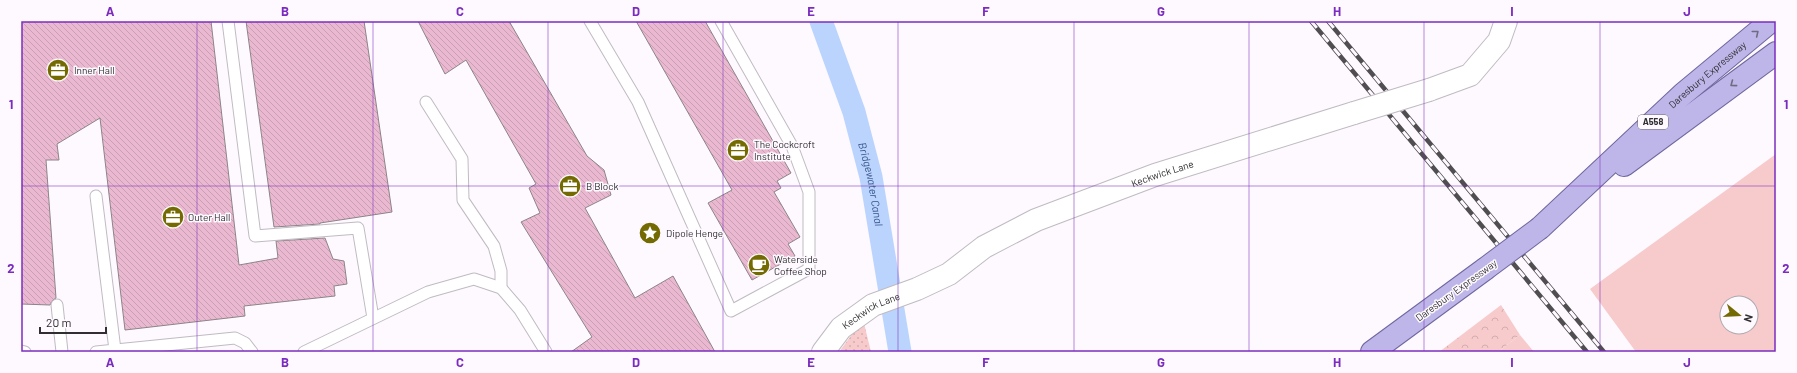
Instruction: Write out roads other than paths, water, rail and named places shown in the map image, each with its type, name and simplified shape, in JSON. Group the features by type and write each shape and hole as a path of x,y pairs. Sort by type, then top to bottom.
{"main road":[{"name":"Daresbury Expressway","path":"1540,228 1683,94 1771,21"},
{"name":"Daresbury Expressway","path":"1372,352 1776,53"}],"street":[{"name":"Keckwick Lane","path":"823,352 840,328 873,305 917,289 950,274 984,247 1036,220 1155,175 1354,114 1470,75 1499,41 1506,21"}],"lane":[{"path":"228,21 255,236 358,228 372,318"},
{"path":"590,21 638,102 730,311 809,269 809,192 792,146 721,21"},
{"path":"426,102 462,159 463,200 494,246 501,271 501,288"},
{"path":"96,196 115,350"},
{"path":"304,352 428,292 474,279 501,288 520,310 546,352"},
{"path":"57,306 62,352"},
{"path":"96,352 235,338 245,342 252,352"},
{"path":"21,351 25,352"}],"waterway":[{"name":"Bridgewater Canal","path":"821,21 854,112 871,177 900,352"}],"railway":[{"path":"1311,21 1587,352"},
{"path":"1328,21 1604,352"}],"place":[{"name":"Inner Hall","path":"58,70"},
{"name":"The Cockcroft Institute","path":"738,150"},
{"name":"B Block","path":"570,186"},
{"name":"Outer Hall","path":"173,217"},
{"name":"Dipole Henge","path":"650,233"},
{"name":"Waterside Coffee Shop","path":"759,265"}]}
